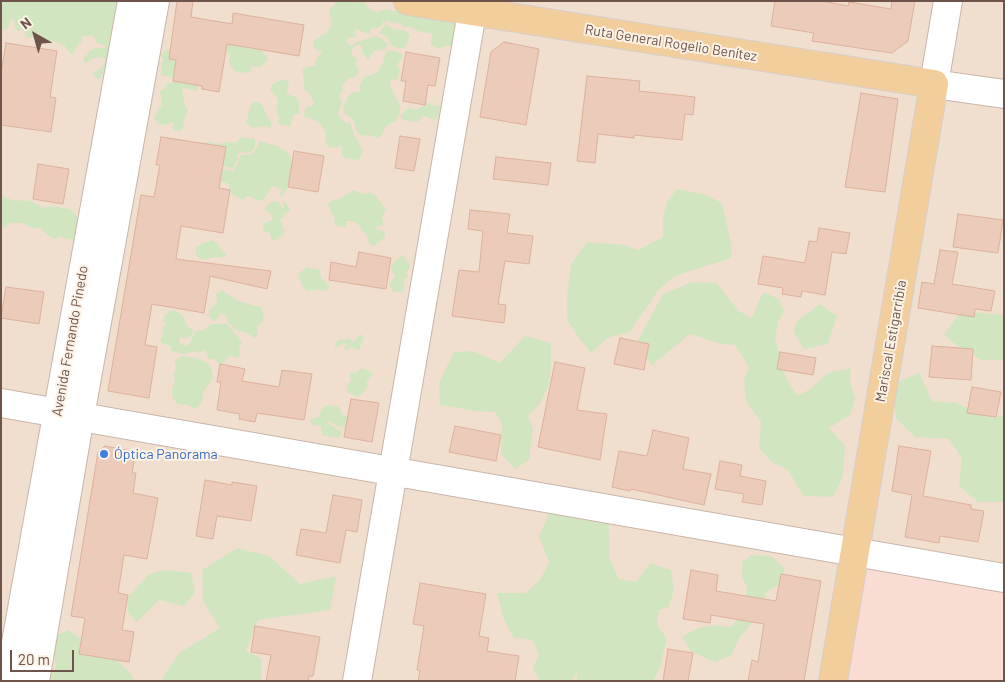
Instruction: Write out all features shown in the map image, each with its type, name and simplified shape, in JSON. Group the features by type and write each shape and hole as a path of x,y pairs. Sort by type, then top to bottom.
{"main road":[{"name":"Ruta General Rogelio Benítez","path":"408,1 473,6 934,84"},
{"name":"Mariscal Estigarribia","path":"833,681 934,84"}],"street":[{"name":"Avenida Fernando Pinedo","path":"35,681 69,414 132,1"},
{"name":"Avenida Fernando Pinedo","path":"9,681 69,414 155,1"},
{"name":"Mariscal Estigarribia","path":"934,84 948,1"},
{"path":"357,681 473,6"},
{"path":"934,84 1004,94"},
{"path":"1,403 1004,578"}],"shaded area":[{"path":"1,1 132,1 1,681"},
{"path":"155,1 1004,1 1004,578 833,681 35,681"},
{"path":"855,552 1004,578 1004,681 833,681"}],"green space":[{"path":"1,1 118,1 109,69 98,79 95,78 93,73 103,67 105,59 100,57 93,58 86,63 84,62 84,58 90,51 96,48 105,48 105,45 97,43 94,37 90,35 81,37 82,41 76,47 73,55 64,45 43,40 38,32 32,37 27,38 24,30 19,31 15,29 14,20 10,19 8,28 1,31"},
{"path":"337,1 354,3 362,1 371,10 378,12 386,9 406,11 441,21 457,20 455,46 443,46 440,49 430,44 433,34 417,31 399,23 393,24 389,21 383,22 379,28 372,28 369,33 362,32 357,28 355,32 357,38 348,38 346,42 351,46 376,36 384,40 388,45 383,51 374,50 368,60 362,52 361,45 355,45 351,53 353,57 357,58 355,64 359,70 356,76 348,79 342,85 343,90 339,95 342,102 338,113 341,120 348,124 350,122 355,137 363,150 360,159 356,160 342,157 341,146 336,148 328,147 325,141 326,132 321,125 312,118 304,117 305,108 312,106 314,102 309,93 304,89 302,71 306,67 315,66 316,59 322,52 317,51 313,45 314,41 327,33 332,25 329,10"},
{"path":"386,24 395,30 408,32 410,36 406,46 401,49 392,46 387,37 379,33"},
{"path":"226,40 261,48 268,58 267,61 260,68 252,66 250,72 239,73 229,63 230,54 223,50"},
{"path":"167,49 172,50 198,83 196,91 182,88 185,105 188,110 183,123 184,128 181,131 174,131 172,127 173,122 164,125 159,124 154,119 157,110 162,105 160,91 168,83 174,81 172,77 161,75 163,60 161,55"},
{"path":"390,50 401,53 403,57 397,65 400,69 398,78 395,80 391,79 390,83 395,97 400,104 400,113 396,121 387,125 381,136 377,138 370,135 365,136 359,134 356,130 353,119 344,113 343,106 353,92 360,92 360,85 364,77 373,75 378,71 383,63 386,52"},
{"path":"282,79 286,80 289,84 287,94 296,97 299,101 299,114 293,115 291,125 288,127 278,125 279,117 276,111 278,102 276,96 270,90 272,85"},
{"path":"255,101 262,104 272,123 271,127 253,128 246,123 251,104"},
{"path":"426,102 433,106 438,105 441,108 441,112 435,120 424,116 419,121 413,122 401,119 401,116 407,109 415,110 424,106"},
{"path":"240,137 255,139 255,148 251,152 237,154 238,160 232,169 222,165 202,144 209,142 220,144 225,142 234,143"},
{"path":"259,141 280,147 281,150 286,150 291,158 293,174 289,177 287,189 282,197 279,194 282,190 272,186 266,197 260,201 248,196 243,200 231,194 228,184 218,180 221,169 233,171 238,164 240,155 252,154"},
{"path":"677,189 706,195 722,203 732,247 731,258 675,276 659,289 630,331 607,338 591,353 567,319 567,296 571,264 587,242 625,245 638,250 663,237 663,217 667,201"},
{"path":"354,190 362,194 369,193 375,195 386,210 382,217 384,225 375,227 378,230 385,231 385,237 375,245 370,245 365,232 354,221 345,221 347,224 345,227 338,227 334,223 335,217 331,214 328,204"},
{"path":"1,194 13,200 31,201 42,208 51,206 70,209 83,222 75,240 66,239 61,236 55,239 46,234 42,229 29,227 22,223 10,223 5,228 1,228"},
{"path":"273,201 279,202 282,208 284,208 283,203 285,202 290,209 287,213 283,213 284,217 280,219 284,235 275,241 271,239 270,233 264,231 262,227 264,223 272,220 273,216 265,209"},
{"path":"212,240 219,245 227,255 226,257 200,259 195,250 197,246"},
{"path":"403,255 411,267 406,272 408,276 404,280 404,290 394,292 389,285 395,276 391,269 394,262"},
{"path":"307,267 320,270 321,278 329,286 328,290 307,291 302,286 298,274"},
{"path":"692,282 716,283 739,311 752,318 763,292 779,299 784,312 778,322 775,340 783,363 785,376 797,396 812,388 827,373 851,368 850,382 855,399 850,415 829,428 845,446 843,476 833,497 804,496 788,470 773,463 759,448 761,421 746,401 744,380 749,367 735,345 721,344 690,334 652,365 636,344 663,294"},
{"path":"222,290 237,300 260,306 264,316 262,322 257,326 258,335 255,338 245,332 237,331 229,323 225,314 221,313 215,321 209,317 209,310 217,303 216,294"},
{"path":"820,304 837,316 828,344 804,349 793,331 798,320"},
{"path":"174,310 182,315 193,332 186,339 180,337 181,344 188,346 196,331 204,330 211,324 227,324 242,342 239,350 240,356 238,358 230,355 220,365 214,359 208,359 207,353 204,350 198,353 194,351 185,354 171,351 171,346 160,341 164,332 163,328 166,325 163,321 164,317"},
{"path":"961,311 1004,315 1004,360 982,360 960,348 944,335"},
{"path":"360,334 364,337 359,350 351,347 347,350 344,349 346,344 344,343 335,349 338,340 350,339 353,343"},
{"path":"525,336 551,343 551,367 549,385 540,403 528,416 533,429 529,460 515,469 501,454 502,424 495,412 440,405 439,383 454,352 472,351 500,363"},
{"path":"182,356 197,358 209,364 211,368 213,377 203,392 203,399 200,405 195,409 186,404 177,404 172,397 172,388 175,382 173,374 176,367 174,361"},
{"path":"362,368 373,374 367,381 367,387 360,396 356,397 347,392 347,385 351,380 349,374 350,372 356,373"},
{"path":"919,372 932,401 956,403 994,418 1004,415 1004,502 978,502 959,486 962,459 949,439 915,437 896,418 892,385"},
{"path":"328,405 339,407 343,415 347,416 349,420 349,424 345,427 337,426 330,421 326,422 341,431 341,435 338,438 322,435 321,426 312,425 310,421 313,418 318,418 321,410"},
{"path":"549,513 577,513 609,518 610,560 619,579 636,582 650,563 671,570 674,589 669,607 659,610 657,625 667,639 660,667 653,681 576,681 578,671 571,681 540,681 533,668 539,654 532,640 514,638 504,620 497,593 525,593 540,580 549,562 539,537"},
{"path":"237,548 269,556 300,584 336,576 330,610 258,620 246,651 262,659 261,681 161,681 178,654 220,628 203,601 202,570"},
{"path":"751,555 771,556 785,569 780,584 768,591 764,598 770,601 739,638 731,656 715,662 692,652 682,637 698,628 713,625 731,627 742,614 747,588 742,577 742,562"},
{"path":"167,570 191,573 195,592 184,606 159,600 137,622 128,613 128,598 149,574"},
{"path":"68,630 86,642 105,649 127,670 135,681 53,681 50,677 56,667 52,638"}],"building":[{"path":"177,1 193,1 191,17 232,24 233,13 304,25 299,56 227,44 219,92 202,89 202,86 173,81 176,60 169,59"},
{"path":"775,1 822,1 848,6 849,2 891,9 892,1 915,1 908,41 892,53 812,41 814,33 771,26"},
{"path":"504,42 539,49 526,125 480,117 491,52"},
{"path":"6,43 57,51 50,97 56,98 51,132 1,125 1,73"},
{"path":"406,52 440,58 435,86 428,85 425,105 403,101 406,81 401,81"},
{"path":"587,76 640,81 639,91 695,97 693,115 685,114 682,140 634,135 634,138 598,134 595,163 577,161"},
{"path":"861,93 898,99 885,192 845,187"},
{"path":"400,136 420,139 414,171 395,168"},
{"path":"161,137 226,147 219,188 230,190 223,233 181,226 176,259 271,271 267,289 210,276 204,313 152,304 145,345 157,347 149,398 108,391 141,195 154,197 160,165 156,165"},
{"path":"294,151 324,156 318,192 288,187"},
{"path":"496,157 551,163 548,185 493,179"},
{"path":"38,164 69,169 63,204 33,199"},
{"path":"470,210 510,214 507,233 533,236 529,264 505,261 498,304 506,305 504,323 452,316 459,270 479,272 483,231 468,229"},
{"path":"958,214 1003,220 998,253 953,247"},
{"path":"819,228 850,233 846,254 832,252 825,295 802,291 801,297 782,294 783,288 758,284 763,256 805,263 809,241 817,242"},
{"path":"940,250 958,252 952,284 995,291 991,311 975,309 974,317 918,308 922,282 934,284"},
{"path":"359,252 391,258 386,289 329,280 331,262 356,267"},
{"path":"6,287 44,292 39,324 1,318"},
{"path":"620,338 649,344 644,370 614,364"},
{"path":"932,346 973,349 971,380 929,377"},
{"path":"780,352 816,358 813,375 777,369"},
{"path":"555,362 585,368 577,410 607,414 600,460 538,447"},
{"path":"220,364 245,369 242,381 279,387 282,370 312,374 304,420 257,413 255,422 239,419 240,414 217,410 221,382 217,382"},
{"path":"972,387 1001,392 996,417 967,413"},
{"path":"351,399 379,403 372,442 344,437"},
{"path":"455,426 501,435 496,461 449,452"},
{"path":"653,430 689,438 683,469 711,474 704,505 631,489 630,491 612,487 619,451 647,456"},
{"path":"105,446 136,452 132,473 136,473 133,493 158,498 147,559 124,555 118,593 128,595 122,630 134,632 129,662 79,654 85,618 71,616 98,452"},
{"path":"899,446 931,451 923,496 971,505 971,509 984,511 978,542 940,536 939,543 905,537 912,495 892,491"},
{"path":"720,461 742,465 740,476 766,481 762,505 742,502 744,494 715,489"},
{"path":"205,480 232,485 232,482 257,486 251,521 217,516 213,539 196,536"},
{"path":"333,495 362,500 357,532 346,530 340,563 296,555 301,529 326,533"},
{"path":"691,570 718,575 716,591 776,601 781,574 821,581 804,681 748,681 752,660 758,662 764,624 711,615 710,623 683,619"},
{"path":"420,583 486,594 479,636 489,638 487,651 519,656 515,681 418,681 420,671 417,670 424,626 413,624"},
{"path":"255,626 320,637 313,676 309,676 308,681 266,681 271,655 251,652"},
{"path":"668,649 693,653 688,681 663,681"}],"place":[{"name":"Óptica Panorama","path":"104,454"}]}
